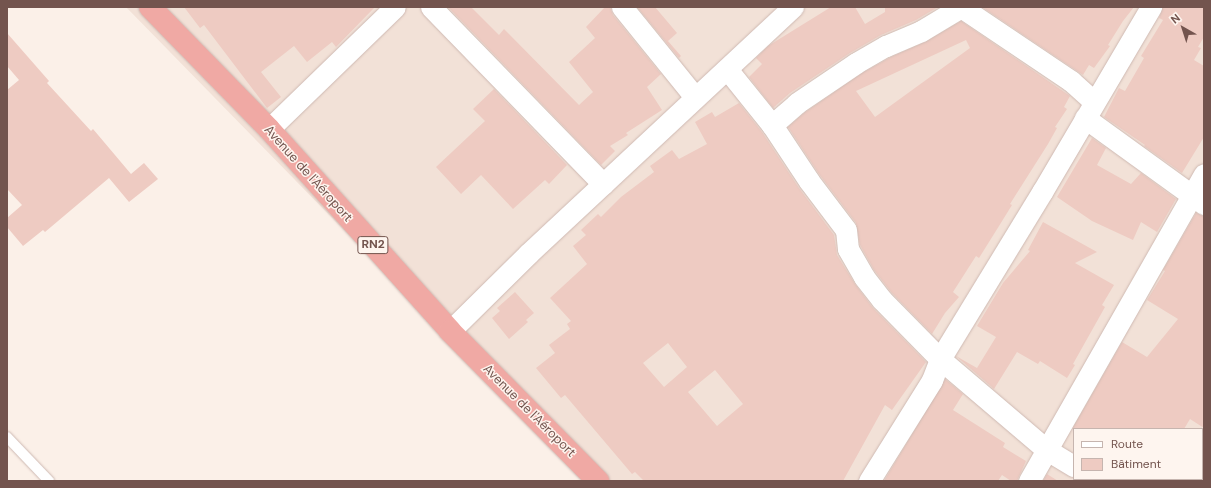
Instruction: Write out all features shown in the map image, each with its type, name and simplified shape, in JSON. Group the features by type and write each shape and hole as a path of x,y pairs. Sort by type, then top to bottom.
{"highway":[{"name":"Avenue de l'Aéroport","path":"150,7 269,129 450,331 598,481"}],"street":[{"path":"269,129 394,7"},
{"path":"432,7 603,184"},
{"path":"622,7 695,97"},
{"path":"450,331 529,253 663,130 695,97 793,7"},
{"path":"772,125 797,103 856,63 886,46 921,31 961,7 1071,81 1090,110 1198,200"},
{"path":"869,481 932,380 940,359 1090,110 1150,7"},
{"path":"727,69 772,125 809,181 846,230 848,249 864,277 882,300 940,359 1047,450 1073,465"},
{"path":"1029,481 1198,200 1204,174"}],"lane":[{"path":"7,437 49,481"}],"shaded area":[{"path":"126,7 1204,7 1204,481 589,481"}],"building":[{"path":"184,7 375,7 336,47 332,42 307,62 294,46 261,72 281,97 267,108 204,25 200,28"},
{"path":"448,7 471,7 499,35 504,29 579,105 593,92 569,62 595,38 586,27 605,7 610,7 613,15 661,74 647,87 662,110 626,133 628,135 610,146 615,151 601,165"},
{"path":"637,7 655,7 677,33 668,41 681,56 679,58"},
{"path":"831,7 855,7 865,24 885,12 885,7 938,7 916,20 881,35 850,53 790,93 773,108 749,77 762,64 756,58 768,46"},
{"path":"982,7 1134,7 1123,21 1108,45 1110,46 1094,68 1089,65 1083,75"},
{"path":"1163,7 1204,7 1204,37 1198,47 1201,48 1194,60 1204,66 1204,137 1182,173 1104,117 1119,88 1125,91 1144,58 1141,56 1163,20 1159,18"},
{"path":"961,21 1070,96 1064,107 1067,109 1055,127 1057,128 1048,144 1010,204 1012,205 979,258 976,256 953,292 959,297 945,313 932,334 891,292 874,270 860,245 856,223 819,174 788,127 804,113 862,73 891,57 927,41","holes":["966,40 970,48 875,117 856,91"]},
{"path":"7,33 49,81 47,83 91,131 93,129 131,174 144,163 158,179 129,202 109,178 45,232 43,230 23,246 7,227 7,218 22,205 7,189 7,90 19,80 7,66"},
{"path":"494,89 567,165 549,184 545,180 513,209 481,175 461,194 436,167 485,121 473,109"},
{"path":"739,103 762,132 799,188 834,235 837,255 855,284 873,308 926,362 892,410 885,405 843,481 644,481 635,472 632,474 565,395 561,398 536,368 555,353 549,345 570,329 567,324 571,321 550,298 587,264 573,246 586,235 581,230 598,214 601,217 621,197 654,172 650,166 672,150 679,159 707,144 695,122 712,112 715,117","holes":["668,343 687,367 664,387 643,363","715,370 743,404 717,426 688,392"]},
{"path":"1092,138 1106,148 1097,165 1131,184 1141,173 1176,199 1157,232 1141,222 1133,240 1092,221 1057,197"},
{"path":"1196,213 1204,216 1204,428 1190,419 1185,428 1072,429 1122,342 1147,357 1178,319 1147,300 1165,271 1163,270"},
{"path":"1043,222 1097,252 1075,263 1114,285 1102,305 1105,307 1073,364 1075,365 1067,378 1040,361 1038,364 1017,352 994,389 956,356 977,368 996,337 977,326 1003,283 1030,251 1028,250"},
{"path":"515,292 534,313 526,320 528,322 509,339 492,318 500,311 497,308"},
{"path":"945,379 963,394 953,410 1005,443 1003,447 1026,461 1017,481 1011,481 1002,475 998,481 884,481"},
{"path":"1047,474 1058,481 1043,481"}]}
